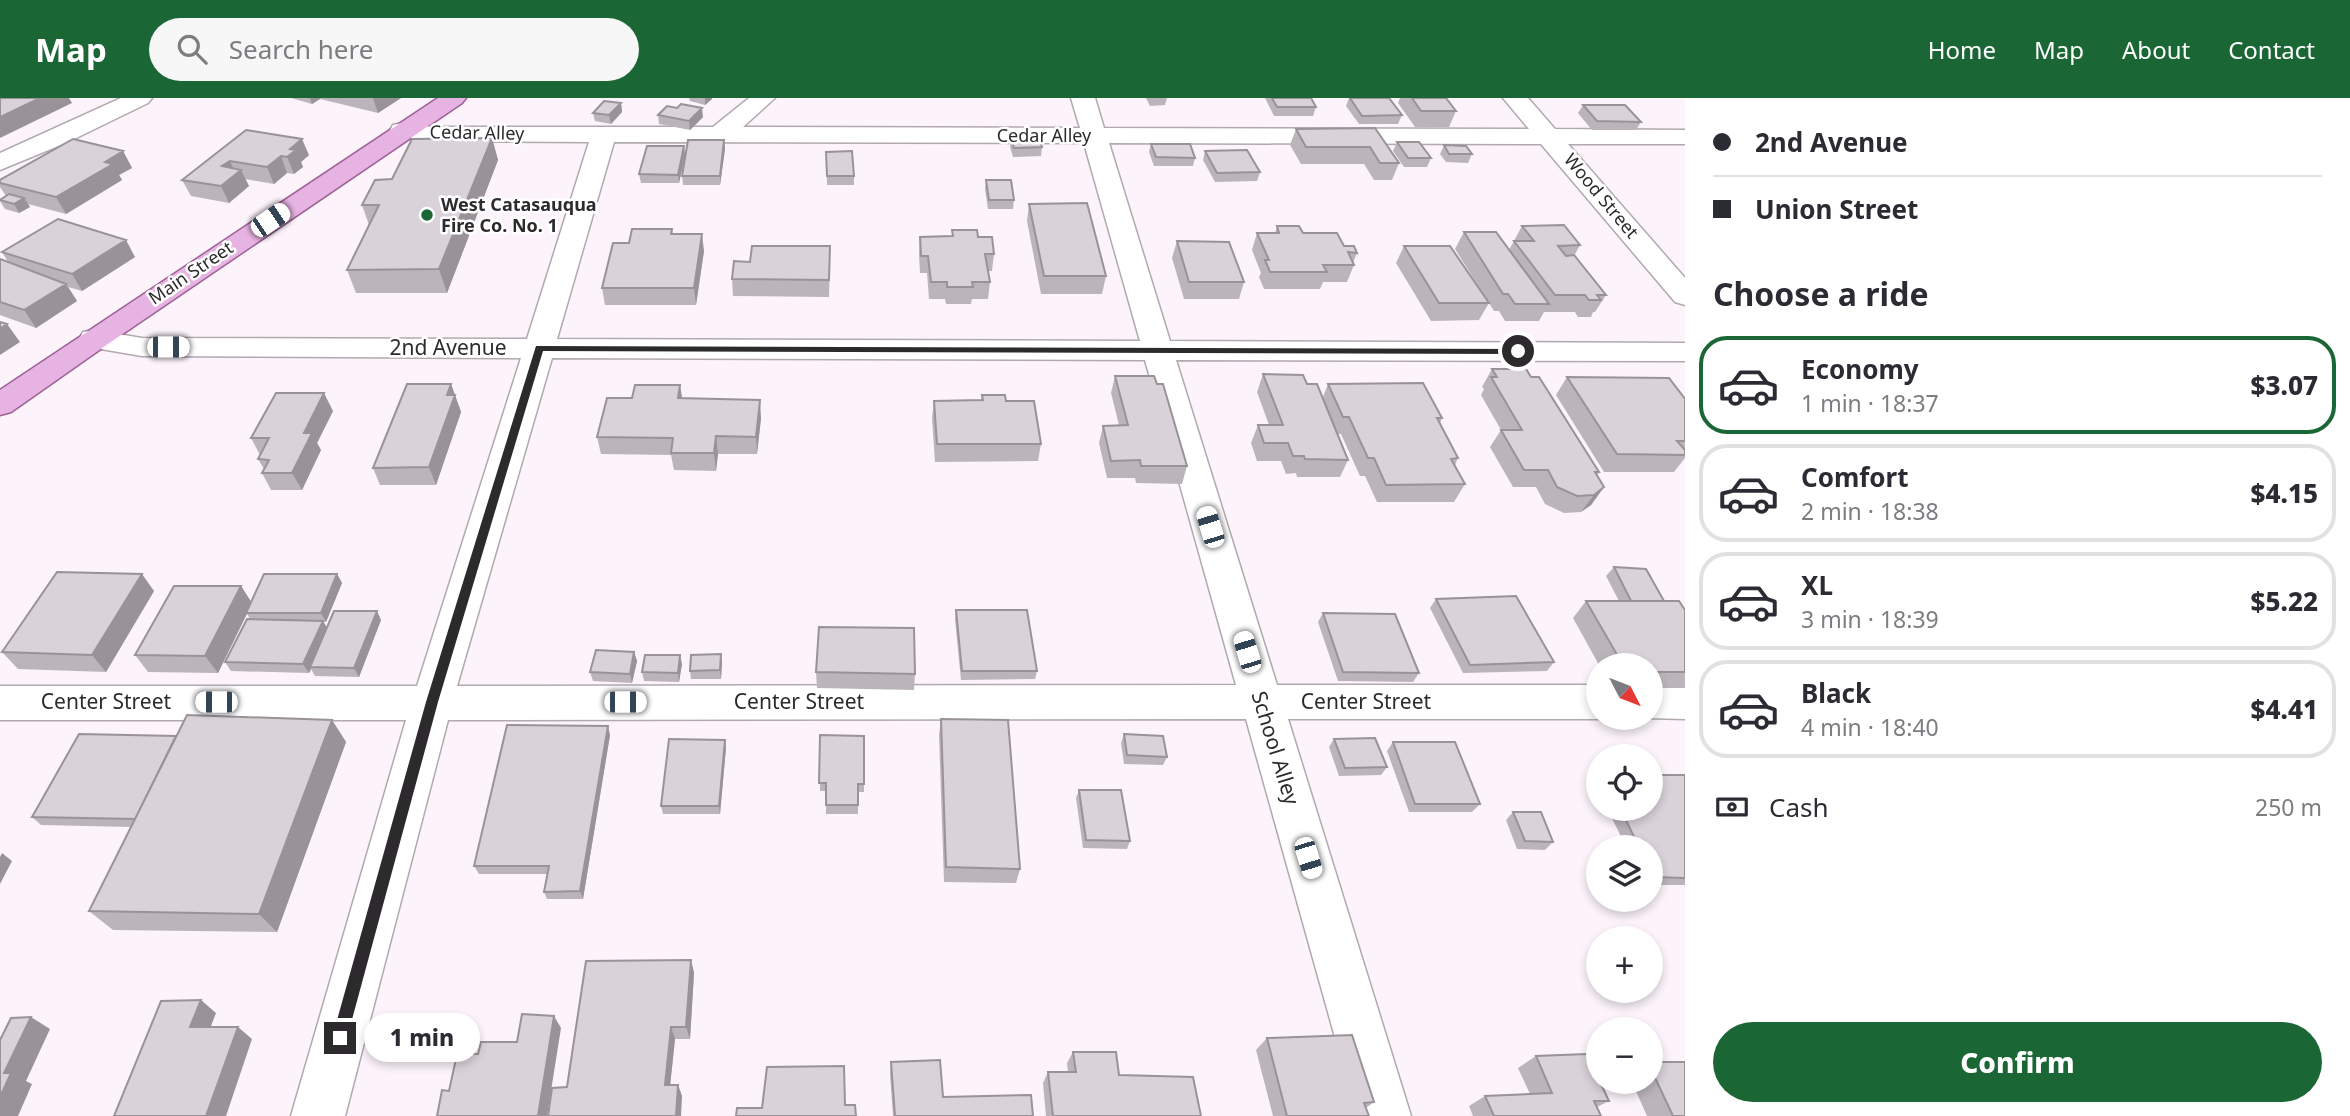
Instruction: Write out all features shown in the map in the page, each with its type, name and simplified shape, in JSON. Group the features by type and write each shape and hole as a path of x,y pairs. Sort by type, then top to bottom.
{"main road":[{"name":"Main Street","path":"0,405 454,98"}],"street":[{"path":"0,162 60,137 140,98"},
{"path":"719,135 763,98"},
{"name":"School Alley","path":"1083,98 1384,1116"},
{"name":"Wood Street","path":"1515,98 1685,296"},
{"name":"Cedar Alley","path":"402,131 433,134 1685,137"},
{"path":"318,1116 432,702 604,134"},
{"name":"2nd Avenue","path":"94,339 142,346 1685,352"},
{"name":"Center Street","path":"0,702 1586,702"},
{"path":"1663,702 1685,702"}],"building":[{"path":"0,98 40,98 0,117"},
{"path":"1272,98 1311,98 1316,107 1277,107"},
{"path":"1350,98 1389,98 1402,115 1362,116"},
{"path":"1412,98 1446,98 1456,111 1421,111"},
{"path":"604,101 621,103 609,115 593,113"},
{"path":"681,104 702,108 689,121 658,115 667,106 677,108"},
{"path":"1583,105 1625,105 1641,122 1597,121"},
{"path":"1375,128 1399,163 1380,163 1370,147 1306,147 1296,129"},
{"path":"246,130 302,139 290,149 296,150 287,157 281,156 267,167 230,161 222,166 241,170 221,186 182,180"},
{"name":"West Catasauqua Fire Co. No. 1","path":"492,138 439,269 347,270 379,205 362,205 375,180 392,179 412,139"},
{"path":"1039,138 1042,147 1014,148 1011,139"},
{"path":"73,139 123,151 105,162 113,164 56,197 0,183 0,180"},
{"path":"688,140 724,140 720,176 682,176"},
{"path":"1397,142 1419,142 1431,158 1408,158"},
{"path":"1151,144 1190,144 1195,158 1156,157"},
{"path":"1444,145 1466,146 1472,154 1449,154"},
{"path":"647,146 684,146 678,175 639,174"},
{"path":"1247,150 1260,172 1217,173 1205,151"},
{"path":"852,151 854,176 827,176 826,152"},
{"path":"986,180 1011,180 1014,200 989,200"},
{"path":"9,194 24,198 14,204 0,200"},
{"path":"1087,203 1106,276 1044,276 1029,204"},
{"path":"58,219 126,240 72,274 2,252"},
{"path":"1564,225 1580,245 1558,246 1566,256 1574,255 1606,295 1597,295 1601,300 1589,300 1585,295 1555,295 1514,241 1534,241 1522,226"},
{"path":"1277,226 1299,226 1303,233 1337,233 1344,246 1354,246 1357,253 1348,252 1354,265 1323,265 1327,272 1270,272 1265,260 1269,260 1257,233 1279,233"},
{"path":"632,229 672,229 671,234 702,234 694,288 602,288 613,243 629,243"},
{"path":"952,230 977,230 978,237 992,237 994,254 985,254 990,282 972,282 973,287 947,287 947,282 931,282 928,256 921,256 920,237 953,236"},
{"path":"1464,232 1496,232 1549,304 1515,304 1508,294 1503,294"},
{"path":"1177,241 1229,242 1244,282 1189,282"},
{"path":"752,246 830,246 829,280 732,279 734,261 750,262"},
{"path":"1404,246 1450,246 1489,303 1439,303"},
{"path":"0,259 66,284 24,310 0,302"},
{"path":"1492,369 1526,369 1531,377 1539,377 1599,472 1595,472 1604,487 1594,495 1577,496 1557,487 1548,470 1524,470 1501,430 1522,430 1491,377 1497,377"},
{"path":"1263,374 1303,375 1307,384 1317,384 1348,460 1305,459 1304,456 1293,456 1288,443 1264,443 1258,425 1283,425"},
{"path":"1115,376 1154,376 1157,384 1163,384 1187,466 1141,466 1140,460 1111,461 1103,426 1128,425"},
{"path":"1567,377 1669,378 1685,399 1685,441 1677,441 1685,450 1685,455 1617,454"},
{"path":"1423,383 1442,418 1437,418 1458,458 1451,459 1465,484 1386,485 1374,458 1368,458 1349,417 1343,417 1328,384"},
{"path":"407,384 451,384 447,395 455,395 429,467 373,468"},
{"path":"635,385 680,385 678,398 760,400 756,437 716,436 714,453 671,453 673,438 597,437 607,398 632,398"},
{"path":"276,393 324,393 304,433 312,433 292,473 262,473 269,460 258,459 269,438 251,438"},
{"path":"982,395 1005,395 1006,401 1034,401 1041,444 937,444 934,401 983,400"},
{"path":"1614,567 1646,569 1664,601 1631,601"},
{"path":"57,572 142,574 92,655 2,652"},
{"path":"264,574 337,574 321,613 246,613"},
{"path":"174,586 241,586 205,656 135,655"},
{"path":"1516,596 1554,662 1470,665 1436,599"},
{"path":"1586,601 1679,601 1685,610 1685,672 1663,672 1663,653 1616,653"},
{"path":"956,610 1027,610 1037,671 962,671"},
{"path":"334,611 377,611 354,668 310,667"},
{"path":"1323,613 1395,614 1419,673 1343,672"},
{"path":"247,619 323,621 303,664 225,662"},
{"path":"819,627 914,628 915,674 816,672"},
{"path":"596,650 634,652 630,674 590,672"},
{"path":"721,654 720,670 690,671 691,655"},
{"path":"645,655 680,655 678,673 642,672"},
{"path":"187,715 332,720 259,914 89,911"},
{"path":"941,719 1008,720 1020,869 946,867"},
{"path":"507,725 608,726 580,891 544,892 549,866 474,866"},
{"path":"79,734 176,736 135,819 32,817"},
{"path":"1124,734 1163,736 1167,757 1127,755"},
{"path":"820,735 864,736 864,784 858,784 858,805 826,805 826,783 819,783"},
{"path":"1375,738 1387,767 1345,768 1334,739"},
{"path":"669,739 725,740 719,806 661,806"},
{"path":"1393,742 1455,742 1480,804 1415,804"},
{"path":"1663,775 1685,775 1685,878 1663,877 1663,835 1633,835 1626,821 1663,821"},
{"path":"1079,790 1121,790 1130,841 1086,840"},
{"path":"1513,812 1541,812 1553,842 1525,841"},
{"path":"691,960 686,1027 671,1027 665,1085 678,1085 676,1116 548,1116 552,1088 567,1087 586,961"},
{"path":"201,1000 190,1027 238,1027 206,1116 114,1116 161,1001"},
{"path":"522,1014 554,1016 538,1116 437,1116 442,1090 449,1091 457,1054 478,1054 481,1042 517,1042"},
{"path":"31,1017 4,1073 11,1073 0,1097 0,1040 11,1018"},
{"path":"1352,1035 1374,1102 1364,1103 1369,1116 1287,1116 1267,1038"},
{"path":"1073,1052 1116,1052 1119,1075 1193,1077 1201,1116 1053,1116 1048,1072 1076,1072"},
{"path":"1586,1054 1586,1094 1606,1094 1609,1101 1594,1101 1601,1116 1494,1116 1485,1096 1552,1093 1536,1056"},
{"path":"940,1060 943,1097 1031,1095 1033,1116 895,1116 891,1062"},
{"path":"1663,1062 1685,1062 1685,1116 1673,1116 1663,1094"},
{"path":"844,1066 845,1105 855,1105 856,1116 736,1116 737,1108 762,1108 767,1067"}],"place":[{"name":"West Catasauqua Fire Co. No. 1","path":"427,215"}],"route":[{"path":"340,1038 432,702 539,348 1518,351"}]}
